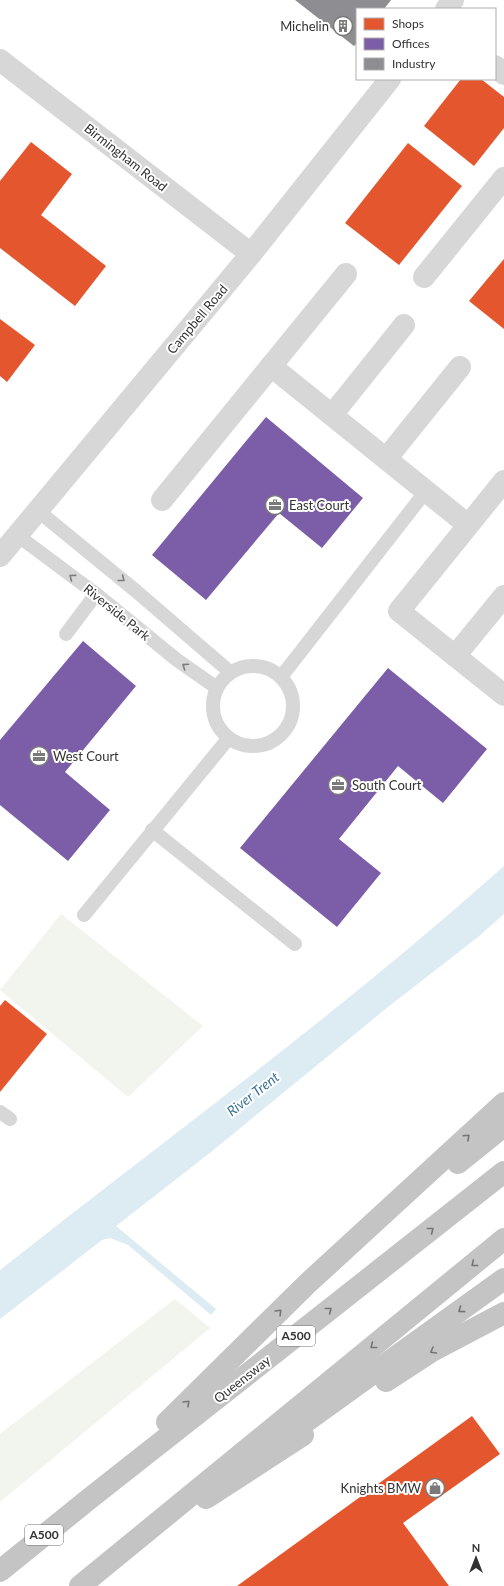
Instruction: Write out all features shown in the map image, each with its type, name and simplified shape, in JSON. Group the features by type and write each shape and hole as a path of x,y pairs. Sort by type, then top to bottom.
{"highway":[{"path":"89,1499 307,1284 504,1103"},
{"path":"307,1284 504,1126"},
{"name":"Queensway","path":"0,1571 89,1499 504,1172"},
{"path":"80,1586 504,1239"},
{"path":"111,1560 504,1279"},
{"path":"111,1560 432,1351 504,1313"}],"street":[{"path":"447,8 453,0"},
{"name":"Birmingham Road","path":"0,60 251,254"},
{"path":"496,67 504,74"},
{"name":"Campbell Road","path":"0,556 251,254 389,80"},
{"path":"424,277 504,178"},
{"path":"162,500 346,274"},
{"path":"332,414 404,325"},
{"path":"271,366 468,525"},
{"path":"386,459 460,368"},
{"path":"504,481 399,611 504,696"},
{"path":"455,656 504,596"}],"lane":[{"path":"281,677 426,491"},
{"name":"Riverside Park","path":"37,510 136,591 230,672"},
{"name":"Riverside Park","path":"17,535 96,594 177,660 217,688"},
{"path":"66,634 96,594"},
{"path":"257,666 270,670 281,677 289,688 293,700 293,714 288,726 280,736 269,744 256,747 243,746 228,739 214,720 212,707 214,693 221,681 230,672 243,667 257,666"},
{"path":"84,915 228,739"},
{"path":"152,830 295,944"}],"shaded area":[{"path":"61,914 203,1026 128,1097 0,990"},
{"path":"175,1299 210,1328 0,1502 0,1434"}],"water":[{"name":"River Trent","path":"504,866 504,914 478,937 388,1007 211,1152 116,1226 216,1309 211,1315 128,1245 110,1238 102,1240 0,1319 0,1270 318,1022 443,919"}],"building: Shops":[{"path":"460,80 482,80 504,97 504,128 474,166 424,126"},
{"path":"31,142 72,174 41,215 106,266 75,306 0,248 0,181"},
{"path":"408,143 462,186 399,265 345,223"},
{"path":"504,259 504,329 469,301"},
{"path":"0,319 35,345 7,382 0,376"},
{"path":"5,1000 47,1034 0,1092 0,1006"},
{"path":"472,1416 500,1454 403,1523 449,1586 237,1586"}],"building: Offices":[{"name":"East Court","path":"266,417 363,498 322,548 279,513 206,600 152,555"},
{"name":"West Court","path":"83,641 136,686 65,772 110,810 68,861 0,805 0,740"},
{"name":"South Court","path":"388,668 487,749 443,803 398,766 339,839 381,873 337,927 240,848"}],"building: Industry":[{"name":"Michelin","path":"295,0 391,0 385,8 356,8 356,44 354,46"}],"place":[{"name":"Michelin","path":"343,26"},
{"name":"East Court","path":"275,505"},
{"name":"West Court","path":"39,756"},
{"name":"South Court","path":"338,785"},
{"name":"Knights BMW","path":"435,1488"}]}
